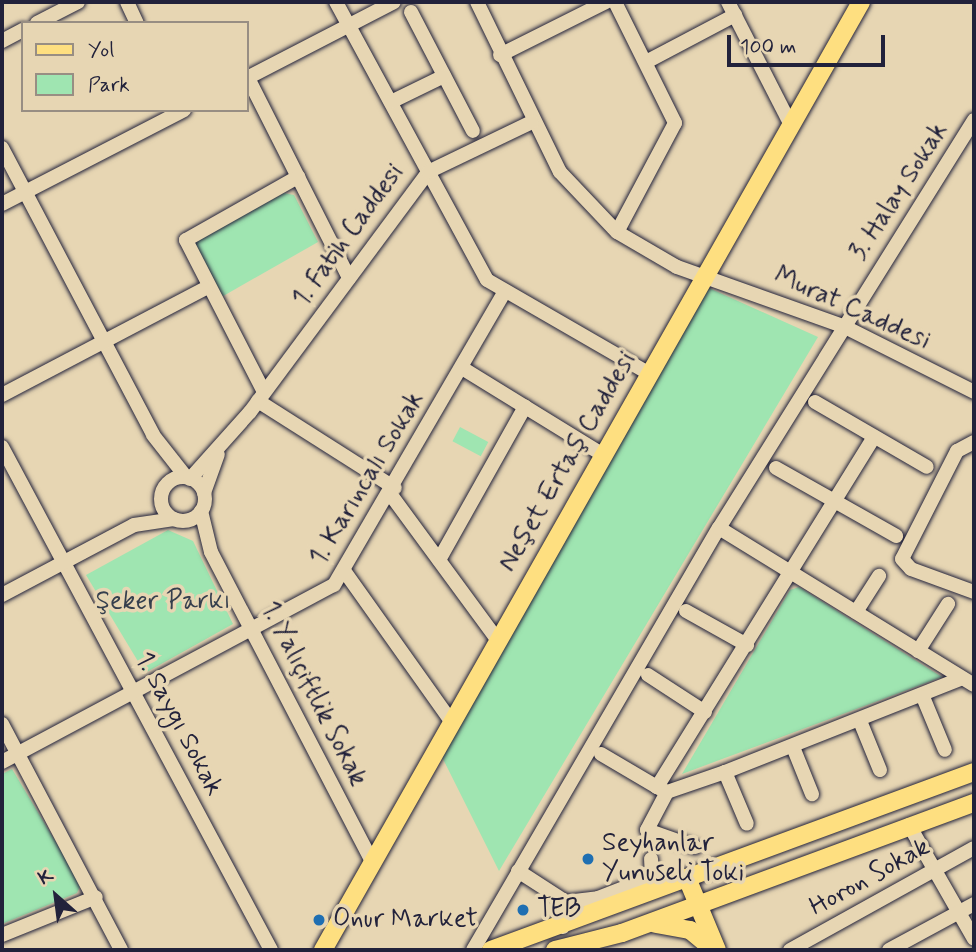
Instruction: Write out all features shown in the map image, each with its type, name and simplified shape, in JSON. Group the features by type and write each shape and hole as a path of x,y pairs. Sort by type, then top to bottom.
{"main road":[{"name":"Neşet Ertaş Caddesi","path":"323,950 371,859 496,638 709,276 854,5"},
{"path":"491,950 516,944 609,911 655,884 687,878 974,772"},
{"path":"555,950 646,925 974,803"},
{"path":"687,878 715,950"},
{"path":"537,950 592,935 604,924 582,920"},
{"path":"646,925 690,930 715,950"}],"street":[{"path":"127,2 136,21"},
{"name":"1. Fatih Caddesi","path":"220,450 428,172 337,2"},
{"path":"248,77 394,2"},
{"name":"Murat Caddesi","path":"477,2 532,122 576,194 617,232 677,267 709,276 843,326 974,392"},
{"path":"500,55 606,2"},
{"path":"615,2 676,122 617,232"},
{"path":"41,21 74,3"},
{"path":"646,62 732,8 791,125"},
{"path":"411,12 472,131"},
{"path":"2,41 21,31"},
{"path":"391,102 444,76"},
{"path":"248,80 349,278"},
{"path":"2,205 181,112"},
{"path":"532,122 428,172 487,280 650,374"},
{"name":"3. Halay Sokak","path":"473,950 719,528 843,326 974,123"},
{"path":"2,148 153,435 188,478 204,493"},
{"path":"298,177 191,233 187,251 261,397 393,491 496,638"},
{"path":"2,395 205,288"},
{"name":"1. Karıncalı Sokak","path":"2,762 253,629 345,572 505,291"},
{"path":"462,369 602,454"},
{"path":"815,402 927,467"},
{"path":"439,560 525,407"},
{"path":"153,435 162,493 175,519 211,552"},
{"path":"695,847 647,830 662,789 705,712 874,438"},
{"path":"974,442 957,451 902,559 911,569 974,592"},
{"name":"1. Saygı Sokak","path":"2,447 271,950"},
{"path":"134,525 162,493 188,478 220,450"},
{"path":"211,552 201,511 204,493 220,450"},
{"path":"776,468 834,504 896,536"},
{"path":"2,595 134,525 175,519 201,511"},
{"path":"719,528 968,682"},
{"name":"1. Yalıçiftlik Sokak","path":"211,552 371,859"},
{"path":"345,572 450,720"},
{"path":"856,612 879,576"},
{"path":"918,651 948,604"},
{"path":"686,611 747,645"},
{"path":"648,675 705,712"},
{"path":"601,754 662,789 725,772 968,682"},
{"path":"923,697 944,750"},
{"path":"860,721 880,770"},
{"path":"2,724 96,897 121,950"},
{"path":"793,747 812,794"},
{"path":"725,772 747,824"},
{"path":"909,825 974,939"},
{"name":"Horon Sokak","path":"790,950 974,848"},
{"path":"518,871 566,902 598,898 655,884 651,859"},
{"path":"2,935 96,897"},
{"path":"564,927 566,902"},
{"path":"889,950 974,904"},
{"path":"492,915 497,935 516,944"}],"green space":[{"path":"284,193 294,195 318,242 218,299 193,255 195,241"},
{"path":"709,288 818,337 499,871 441,755"},
{"path":"460,427 488,442 481,456 452,441"},
{"name":"Şeker Parkı","path":"168,530 193,541 233,624 145,673 86,575"},
{"path":"799,587 942,677 682,774 790,590"},
{"path":"12,769 81,884 77,893 2,924 2,774"}],"place":[{"name":"Seyhanlar Yunuseli Toki","path":"588,859"},
{"name":"TEB","path":"523,910"},
{"name":"Onur Market","path":"319,920"}]}
